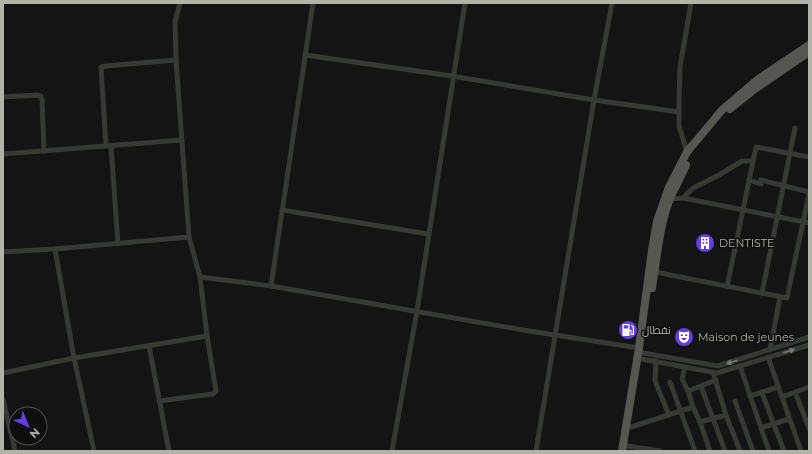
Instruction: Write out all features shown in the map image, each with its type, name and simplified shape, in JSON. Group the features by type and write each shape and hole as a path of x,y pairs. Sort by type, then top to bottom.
{"main road":[{"path":"626,449 659,239 670,199 687,152 722,110 807,50"},
{"path":"626,449 631,427 641,353 652,250 658,220 669,187 684,163 720,119 759,83"}],"street":[{"path":"159,401 215,393 216,391 207,336 200,277 189,237 176,60 175,22 180,3"},
{"path":"271,286 313,3"},
{"path":"392,451 417,311 452,76 465,3"},
{"path":"536,451 594,100 612,3"},
{"path":"687,152 678,126 680,67 691,3"},
{"path":"305,55 452,76 594,100 679,112"},
{"path":"118,244 102,67 176,60"},
{"path":"3,96 41,96 44,151"},
{"path":"762,294 795,128"},
{"path":"3,154 182,140"},
{"path":"727,287 756,147 809,157"},
{"path":"683,198 693,188 742,161 753,161"},
{"path":"654,272 787,298 806,223 809,193 761,180 761,184 749,180"},
{"path":"670,199 683,198 696,200 806,223"},
{"path":"282,210 428,234"},
{"path":"3,252 118,244 189,237"},
{"path":"55,249 74,358 94,451"},
{"path":"200,277 271,286 417,311 718,366 809,337"},
{"path":"770,350 780,297"},
{"path":"3,373 74,358 207,336"},
{"path":"641,353 656,361 718,373 809,345"},
{"path":"149,346 169,451"},
{"path":"768,357 801,451"},
{"path":"656,361 655,381 669,415"},
{"path":"740,366 769,451"},
{"path":"685,367 682,379 688,391 710,451"},
{"path":"714,372 726,415 740,451"},
{"path":"688,391 716,380"},
{"path":"670,382 695,451"},
{"path":"701,386 724,451"},
{"path":"750,396 778,387"},
{"path":"782,397 809,387"},
{"path":"762,392 784,451"},
{"path":"795,392 809,428"},
{"path":"3,399 15,451"},
{"path":"735,401 753,451"},
{"path":"631,427 693,407"},
{"path":"700,422 726,415"},
{"path":"761,428 789,418"},
{"path":"626,449 660,451"}],"place":[{"name":"DENTISTE","path":"705,243"},
{"name":"نفطال","path":"628,330"},
{"name":"Maison de jeunes","path":"684,337"}]}
